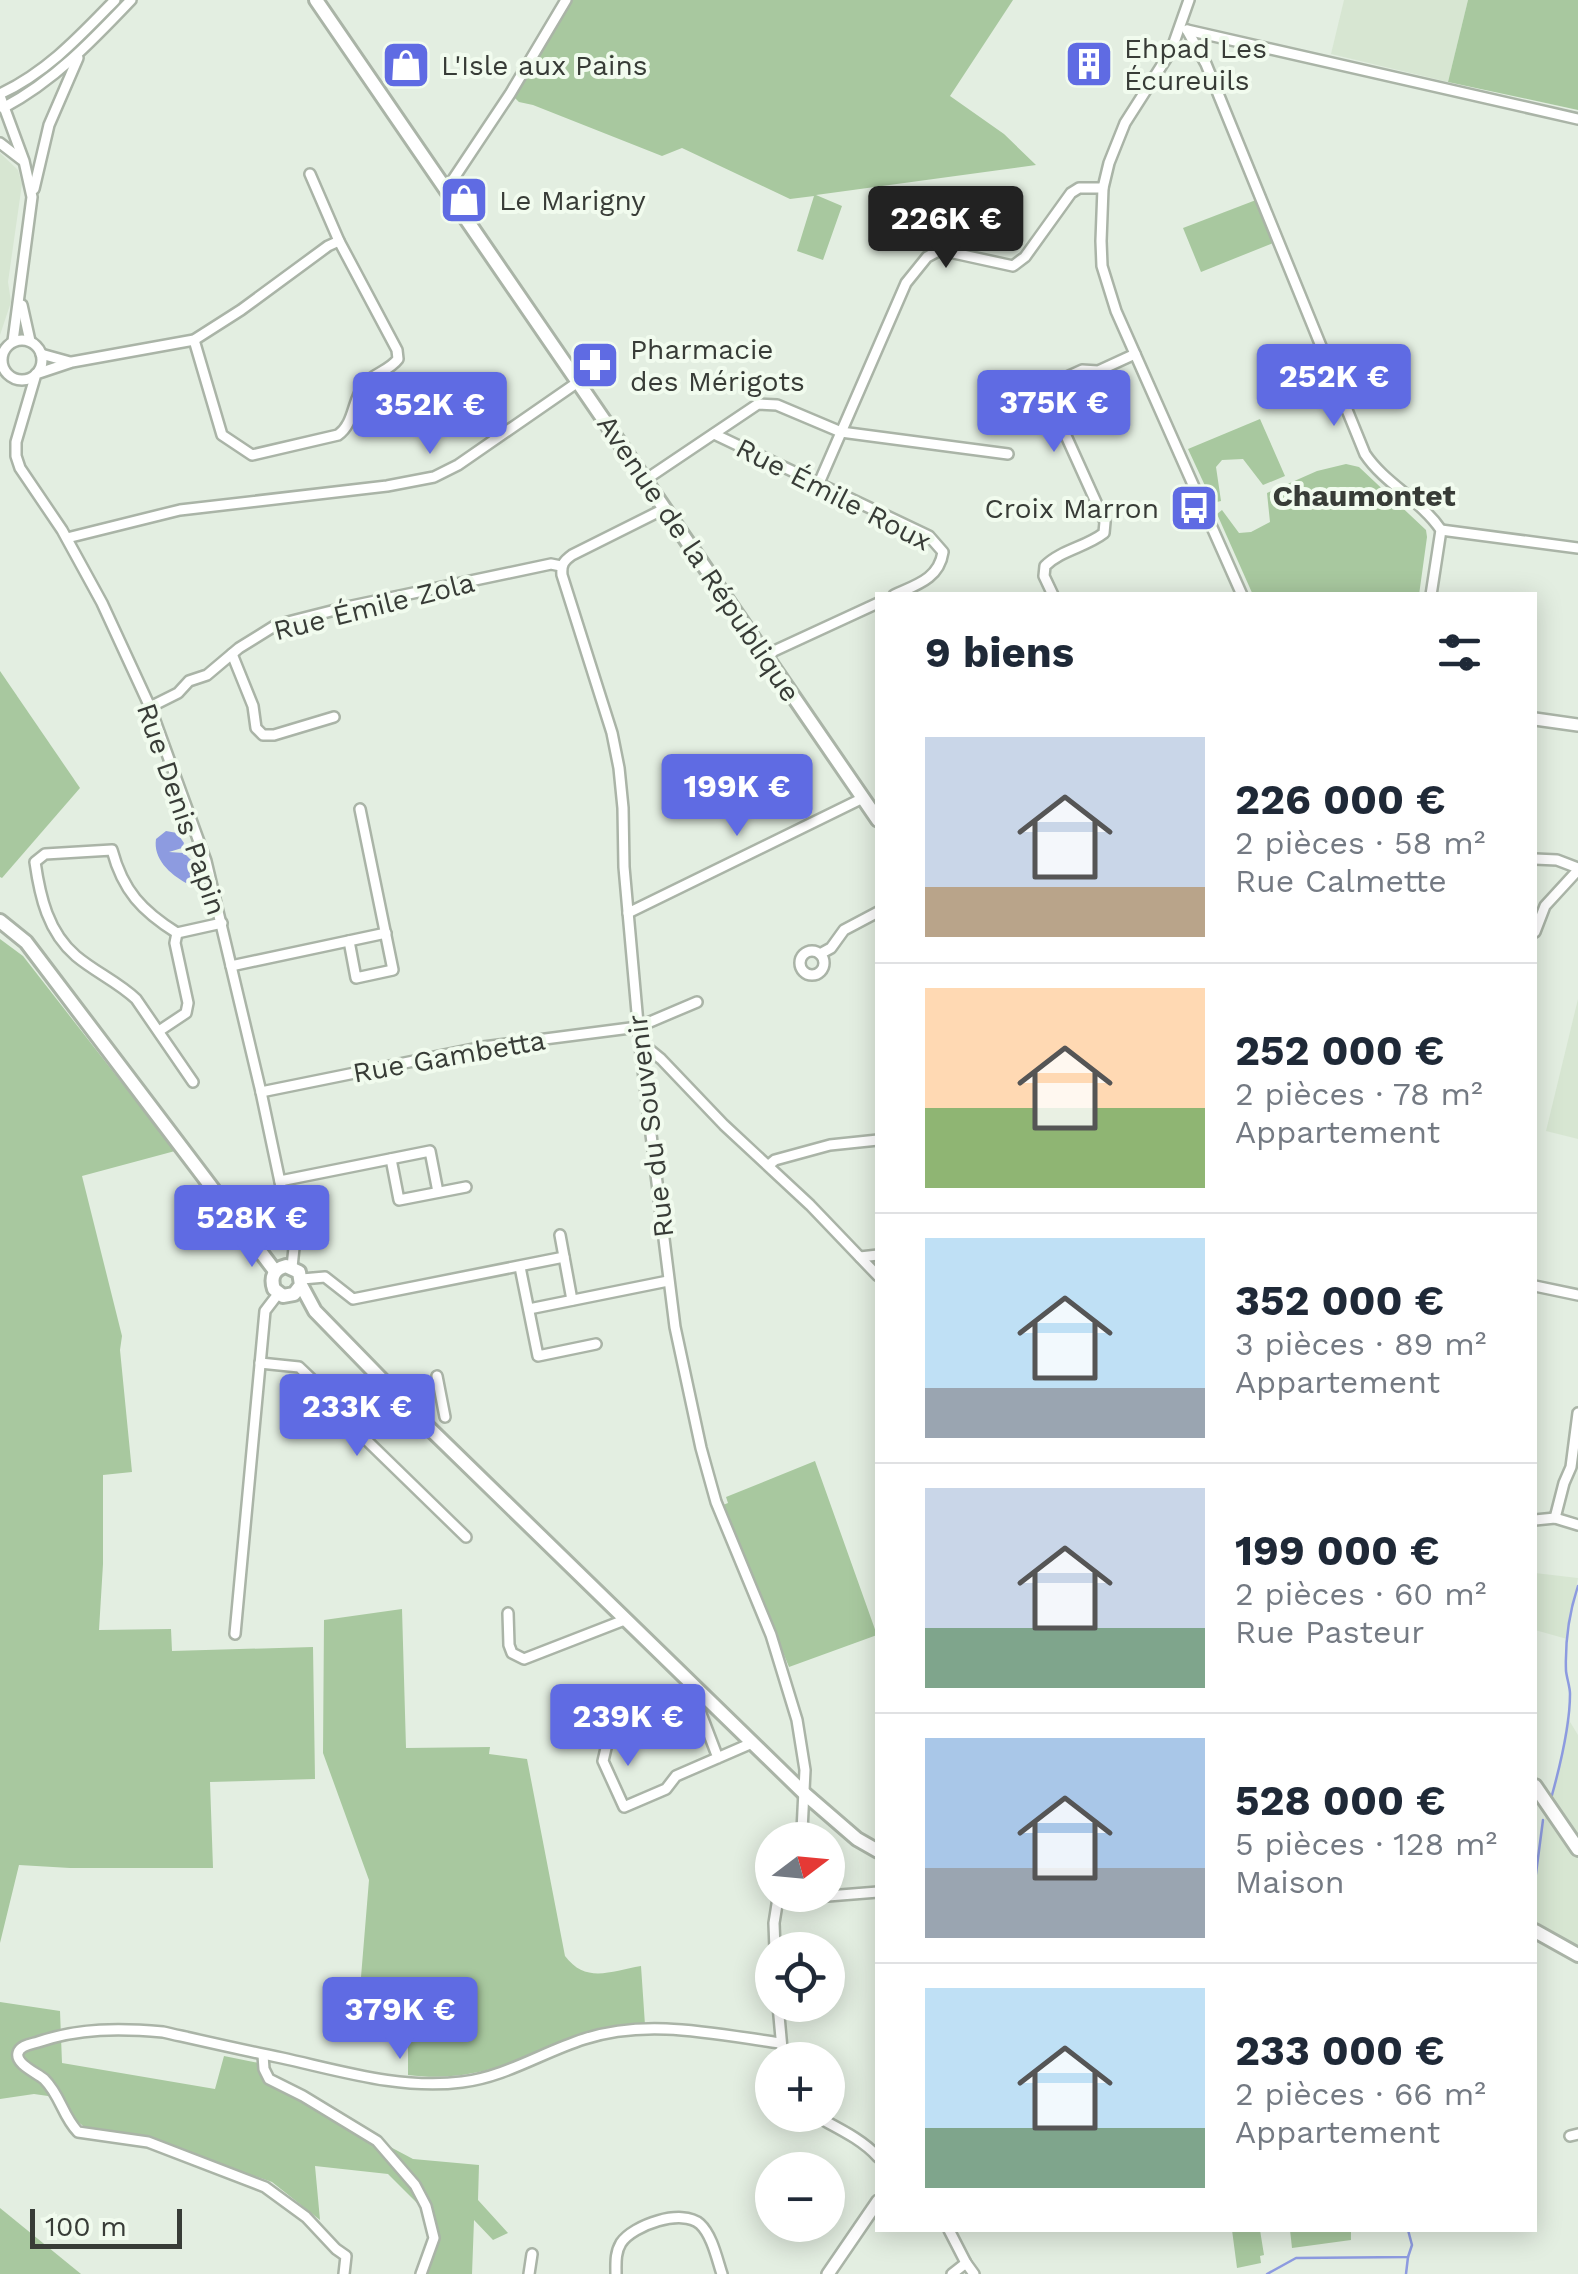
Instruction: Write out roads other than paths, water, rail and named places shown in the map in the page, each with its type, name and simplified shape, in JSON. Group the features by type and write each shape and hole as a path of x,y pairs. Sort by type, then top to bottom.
{"main road":[{"name":"Avenue de la République","path":"316,0 875,816"},
{"path":"0,920 26,942 275,1272"},
{"path":"314,1312 299,1272 292,1267 275,1272 272,1283 284,1295 314,1312 805,1794 857,1839 875,1849"},
{"path":"284,1295 294,1294 302,1282"},
{"path":"1539,1792 1578,1849"},
{"path":"1537,1931 1578,1955"}],"street":[{"path":"32,197 0,95 51,64 115,0"},
{"path":"2,108 47,81 131,0"},
{"path":"446,190 566,0"},
{"path":"1189,0 1183,30 1172,52 1116,140 1103,188 1102,266 1116,311 1241,592"},
{"path":"1183,30 1578,119"},
{"path":"1183,30 1206,64 1366,454 1375,466 1441,530 1578,548"},
{"path":"13,342 32,197 49,124 80,52"},
{"path":"0,144 24,162"},
{"path":"252,455 346,429 366,382 398,360 397,350 338,240 310,174"},
{"path":"819,483 906,283 927,257 940,250 1012,266 1025,257 1071,193 1079,188 1103,188"},
{"path":"19,380 72,362 194,340 338,240"},
{"path":"20,296 30,341 41,354 72,362"},
{"path":"194,340 222,435 252,455 255,469"},
{"path":"30,341 13,342 4,350 2,363 30,398"},
{"path":"36,374 41,354"},
{"path":"1051,592 1044,576 1045,566 1098,538 1104,532 1105,522 1048,396 1049,385 1135,354"},
{"name":"Rue Denis Papin","path":"36,374 16,442 16,456 102,603 150,708 206,862 280,1181 294,1248 292,1267"},
{"path":"66,538 180,510 387,486 443,473 578,382"},
{"path":"645,480 758,404 777,406 841,432 1008,454"},
{"name":"Rue Émile Roux","path":"714,434 930,536 940,547 942,558 936,572 900,592"},
{"path":"561,566 572,555 664,509"},
{"path":"1431,592 1441,530"},
{"name":"Rue Émile Zola","path":"150,708 276,626 296,619 551,564 561,566"},
{"name":"Rue du Souvenir","path":"561,566 612,733 623,808 624,867 640,1046 668,1281 686,1376 716,1502 771,1635 798,1720 805,1794 803,1822"},
{"path":"766,657 875,603"},
{"path":"232,654 253,706 256,728 263,735 334,717"},
{"path":"1537,719 1578,725"},
{"path":"628,914 863,798"},
{"path":"349,941 356,978 393,970 360,810"},
{"path":"193,1082 136,998 76,956 50,922 34,862 45,854 112,850 132,897 152,916 177,932 222,923"},
{"path":"1537,859 1557,860 1578,869 1545,906 1537,927"},
{"path":"820,954 844,930 875,914"},
{"path":"159,1030 186,1013 188,1003 175,943 177,932"},
{"path":"231,966 386,933"},
{"name":"Rue Gambetta","path":"261,1092 483,1047 638,1027 698,1002"},
{"path":"640,1046 661,1059 875,1273"},
{"path":"769,1165 830,1145 875,1140"},
{"path":"280,1181 430,1151 438,1192"},
{"path":"391,1159 399,1200 466,1186"},
{"path":"560,1235 572,1300"},
{"path":"860,1257 875,1255"},
{"path":"302,1282 324,1277 353,1299 564,1258"},
{"path":"520,1267 538,1356 596,1344"},
{"path":"529,1308 668,1281"},
{"path":"1537,1286 1578,1295"},
{"path":"234,1634 265,1311 284,1295"},
{"path":"260,1363 298,1367 466,1538"},
{"path":"437,1376 445,1417"},
{"path":"1555,1518 1570,1467 1578,1416"},
{"path":"1537,1520 1555,1518 1578,1525"},
{"path":"508,1613 512,1654 524,1658 627,1620"},
{"path":"718,1758 700,1711 690,1709 640,1722 607,1744 604,1761 624,1807 666,1789 676,1776 718,1758 752,1743"},
{"path":"845,1894 875,1892"},
{"path":"344,2274 346,2256 306,2217 265,2187 148,2142 78,2132 56,2092 17,2058 22,2048 72,2032 134,2029 391,2081 435,2084 492,2078 571,2043 630,2030 662,2028 772,2042"},
{"path":"263,2054 269,2079 377,2141 416,2186 434,2238 421,2274"},
{"path":"843,2132 875,2150"},
{"path":"828,2274 875,2205"},
{"path":"616,2274 619,2247 631,2233 679,2216 694,2220 706,2231 722,2274"},
{"path":"950,2232 974,2274"},
{"path":"530,2274 532,2254"},
{"path":"952,2274 966,2264"}],"water":[{"path":"166,831 177,833 184,843 182,848 169,852 184,853 192,861 194,873 186,883 169,870 157,853 156,839"}],"waterway":[{"path":"1552,1795 1568,1718 1566,1650 1578,1586"},
{"path":"1537,1866 1543,1820"},
{"path":"1267,2274 1296,2258 1408,2257 1412,2245 1409,2232"},
{"path":"1406,2274 1408,2257"}],"place":[{"name":"Ehpad Les Écureuils","path":"1089,64"},
{"name":"L'Isle aux Pains","path":"406,65"},
{"name":"Le Marigny","path":"464,200"},
{"name":"Pharmacie des Mérigots","path":"595,365"},
{"name":"Croix Marron","path":"1194,508"}],"district":[{"name":"Chaumontet","path":"1364,496"}]}
